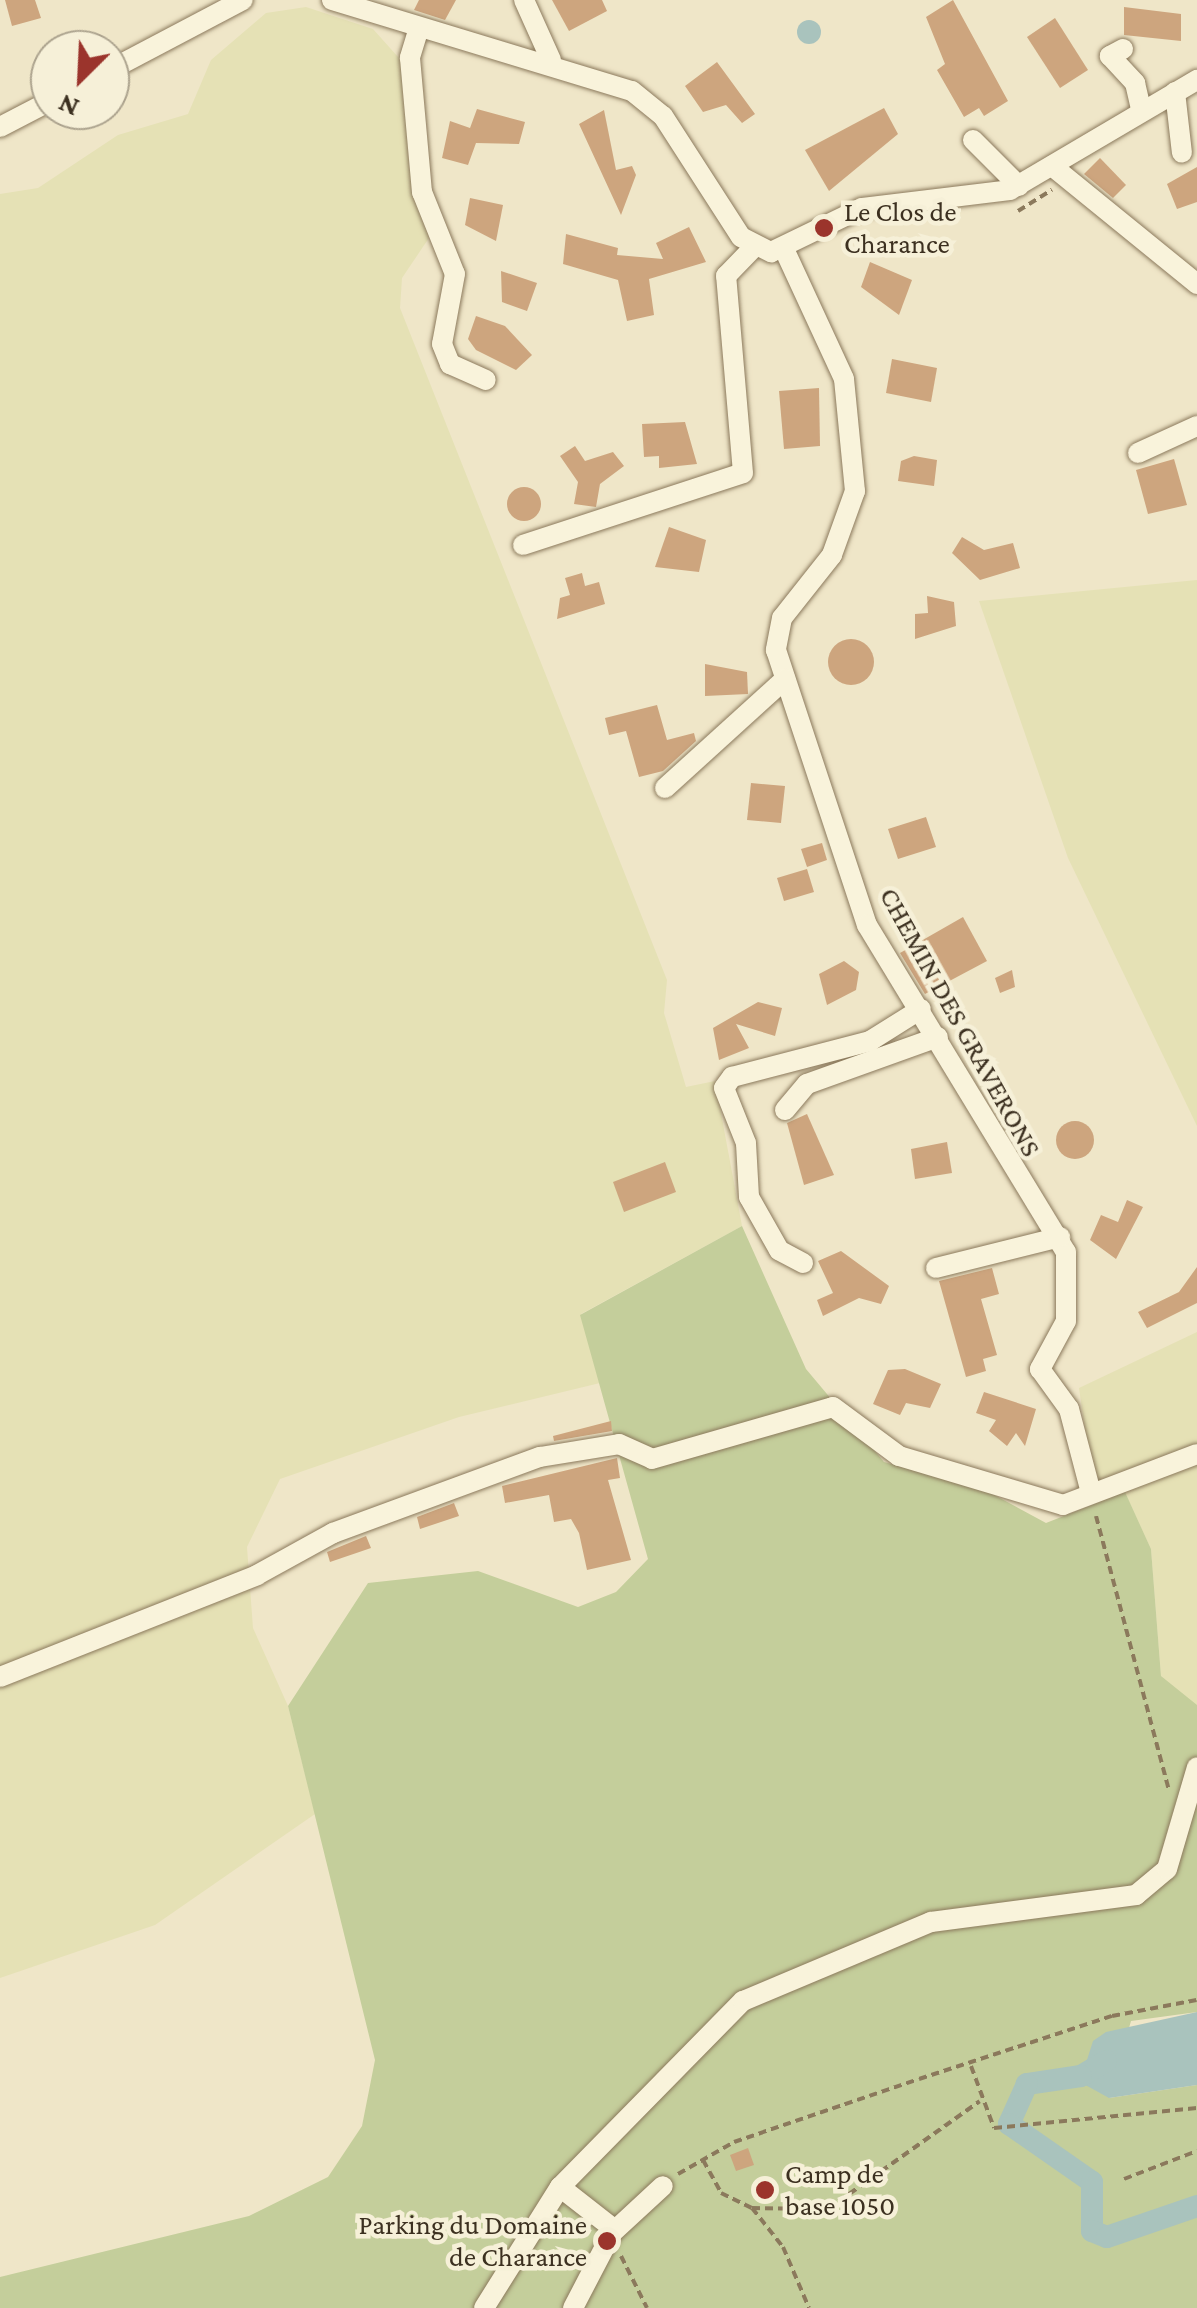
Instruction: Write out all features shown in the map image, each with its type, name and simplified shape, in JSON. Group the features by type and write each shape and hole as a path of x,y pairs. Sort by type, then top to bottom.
{"street":[{"path":"130,59 243,0"},
{"path":"332,0 418,31 551,60 649,102 754,248"},
{"path":"524,0 551,60"},
{"path":"418,31 410,58 422,192 455,274 442,344 450,364 486,380"},
{"path":"1123,49 1110,56 1135,83 1141,109"},
{"path":"522,546 743,473 726,276 754,248 784,249 862,208 1019,186 1141,109 1197,80"},
{"path":"1175,92 1182,152"},
{"path":"0,127 30,111"},
{"path":"973,140 1019,186"},
{"path":"1052,166 1197,284"},
{"name":"CHEMIN DES GRAVERONS","path":"784,249 836,356 855,444 851,514 777,633 785,679 868,925 922,1008 986,1133 1060,1236 1069,1306 1040,1369 1069,1409 1090,1493"},
{"path":"1138,452 1197,426"},
{"path":"665,788 785,679"},
{"path":"803,1264 779,1250 749,1198 746,1143 724,1088 732,1077 870,1042 922,1008"},
{"path":"785,1110 807,1084 938,1037"},
{"path":"936,1268 1060,1236"},
{"path":"0,1677 257,1574 333,1533 499,1473 618,1444 652,1458 832,1407 899,1456 1063,1504 1197,1454"},
{"path":"484,2308 560,2187 743,2000 931,1922 1136,1895 1167,1870 1197,1768"},
{"path":"573,2308 610,2237 663,2186"},
{"path":"560,2187 610,2237"}],"path":[{"path":"1090,1493 1160,1773 1181,1813"},
{"path":"663,2186 703,2160 1112,2016 1197,2000"},
{"path":"971,2066 990,2125 1010,2127 1197,2108"},
{"path":"703,2160 721,2193 752,2208 828,2210 980,2101"},
{"path":"1124,2179 1197,2151"},
{"path":"752,2208 783,2248 809,2308"},
{"path":"610,2237 626,2260 647,2308"}],"shaded area":[{"path":"306,7 373,29 407,67 433,232 402,278 400,308 667,980 664,1013 686,1087 715,1081 742,1226 581,1314 600,1383 459,1417 280,1479 247,1547 253,1628 288,1706 315,1814 155,1925 0,1978 0,194 38,188 118,135 188,114 211,60 266,13"},
{"path":"1197,580 1197,1126 1068,858 979,601"},
{"path":"1197,1332 1197,1705 1193,1711 1161,1676 1151,1549 1125,1493 1096,1505 1079,1388"}],"green space":[{"path":"742,1226 806,1369 884,1462 985,1490 1046,1523 1125,1492 1151,1549 1161,1676 1197,1705 1197,2012 1131,2021 1109,2098 1197,2085 1197,2308 0,2308 0,2277 249,2216 328,2177 362,2126 375,2060 288,1706 368,1583 478,1571 578,1607 616,1592 648,1559 580,1315"}],"water":[{"path":"809,20 821,32 809,44 797,32"},
{"path":"1197,2012 1197,2085 1109,2098 1080,2082 1093,2041 1106,2032"}],"building":[{"path":"5,0 35,0 41,18 12,26"},
{"path":"419,0 456,0 445,20 414,10"},
{"path":"552,0 602,0 607,11 569,31"},
{"path":"953,0 1008,101 984,116 979,108 964,117 937,70 945,64 926,17"},
{"path":"1124,7 1181,14 1181,41 1124,35"},
{"path":"1055,18 1088,70 1060,88 1027,37"},
{"path":"717,62 755,114 742,123 726,105 703,112 685,86"},
{"path":"884,108 898,134 829,191 805,150"},
{"path":"477,109 525,122 519,144 476,143 468,165 442,158 450,121 470,128"},
{"path":"604,110 616,170 632,166 636,175 621,215 579,124"},
{"path":"1100,158 1126,185 1113,198 1084,174"},
{"path":"1197,167 1197,202 1177,209 1167,184"},
{"path":"470,198 503,205 496,241 465,225"},
{"path":"689,227 706,262 649,279 654,315 627,321 618,280 563,264 566,234 618,248 617,255 663,259 656,243"},
{"path":"870,262 912,280 899,315 861,287"},
{"path":"501,271 537,283 527,311 502,302"},
{"path":"476,316 505,326 532,355 516,370 476,350 468,339"},
{"path":"892,359 937,368 931,402 886,393"},
{"path":"819,388 820,446 784,449 779,391"},
{"path":"685,422 697,464 659,468 659,456 644,457 642,424"},
{"path":"575,446 585,461 613,452 624,466 600,484 596,507 574,504 578,482 560,456"},
{"path":"914,456 937,460 934,486 898,481 901,461"},
{"path":"1174,459 1187,505 1148,514 1136,470"},
{"path":"524,487 536,492 541,504 536,516 524,521 512,516 507,504 512,492"},
{"path":"669,527 706,540 699,572 655,567"},
{"path":"962,537 984,550 1013,543 1020,568 980,580 952,553"},
{"path":"582,573 585,586 599,582 605,604 557,619 560,598 570,595 565,578"},
{"path":"927,596 954,602 956,626 915,639 915,614 928,613"},
{"path":"851,639 867,646 874,662 867,678 851,685 835,678 828,662 835,646"},
{"path":"705,664 747,672 748,694 705,696"},
{"path":"657,705 667,740 694,733 696,741 663,771 639,777 626,731 609,735 605,718"},
{"path":"751,783 785,786 781,823 747,820"},
{"path":"926,817 936,847 898,859 888,829"},
{"path":"822,843 827,860 807,867 801,849"},
{"path":"807,869 814,892 784,901 777,878"},
{"path":"963,917 987,961 925,994 900,953"},
{"path":"844,961 859,972 856,990 827,1005 819,974"},
{"path":"1012,970 1015,987 1000,993 995,978"},
{"path":"758,1002 782,1008 775,1036 736,1024 749,1048 719,1060 713,1028"},
{"path":"807,1114 834,1175 804,1185 787,1123"},
{"path":"1075,1121 1088,1127 1094,1140 1088,1153 1075,1159 1062,1153 1056,1140 1062,1127"},
{"path":"947,1142 952,1173 915,1179 911,1149"},
{"path":"665,1162 676,1192 624,1212 613,1182"},
{"path":"1127,1200 1143,1207 1116,1259 1090,1240 1101,1215 1118,1222"},
{"path":"841,1251 889,1286 881,1304 859,1298 823,1316 817,1300 833,1293 818,1261"},
{"path":"1197,1267 1197,1303 1147,1328 1138,1312 1179,1292"},
{"path":"992,1268 999,1294 981,1299 997,1355 983,1359 986,1371 966,1377 939,1281"},
{"path":"905,1369 941,1384 930,1408 906,1403 900,1415 873,1404 888,1370"},
{"path":"984,1392 1036,1409 1025,1446 1016,1433 1007,1446 989,1431 996,1420 976,1413"},
{"path":"611,1421 612,1431 554,1441 553,1436"},
{"path":"617,1458 620,1478 608,1480 631,1560 587,1570 579,1533 571,1519 554,1522 549,1495 505,1503 502,1486"},
{"path":"454,1503 459,1516 420,1529 417,1517"},
{"path":"366,1536 371,1548 330,1562 327,1552"},
{"path":"748,2148 754,2165 736,2171 730,2155"}],"waterway":[{"path":"1106,2061 1081,2076 1027,2084 1009,2124 1092,2182 1092,2231 1107,2237 1197,2206"}],"place":[{"name":"Le Clos de Charance","path":"824,228"},
{"name":"Camp de base 1050","path":"765,2190"},
{"name":"Parking du Domaine de Charance","path":"607,2241"}]}
